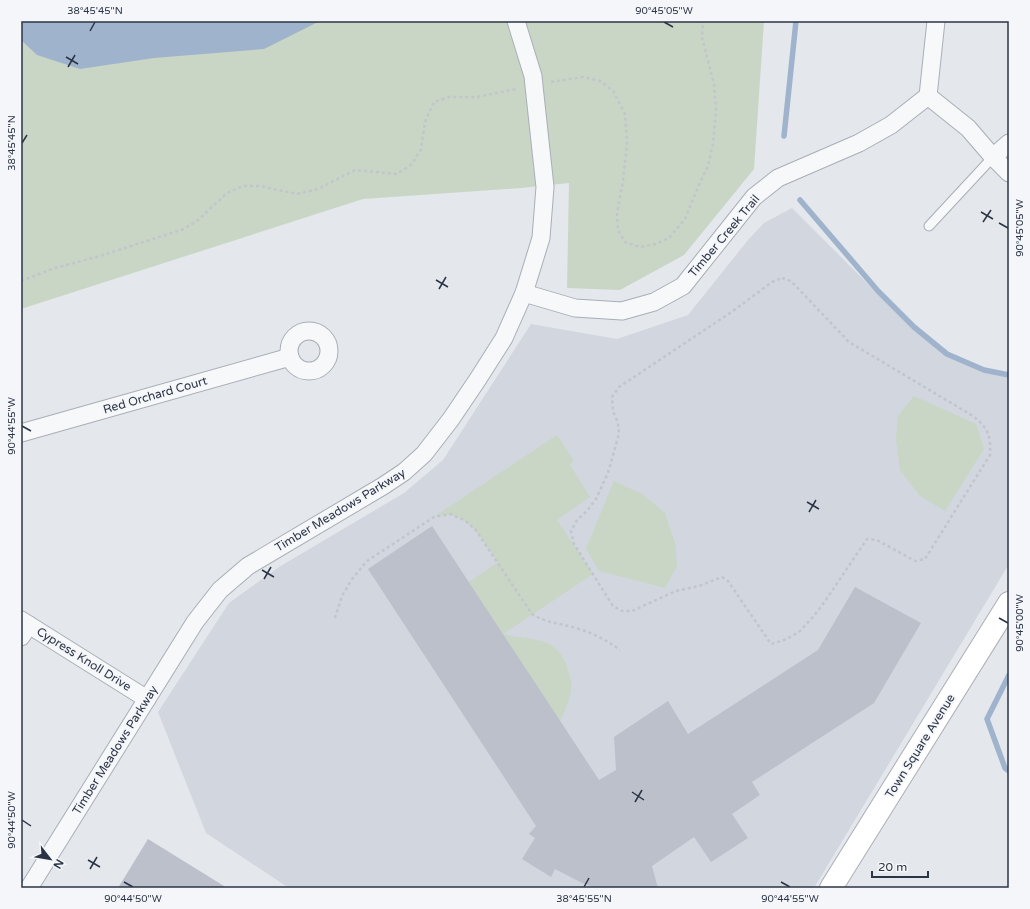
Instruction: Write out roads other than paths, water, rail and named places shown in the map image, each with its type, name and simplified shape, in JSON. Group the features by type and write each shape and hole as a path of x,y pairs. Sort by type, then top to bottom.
{"main road":[{"name":"Town Square Avenue","path":"831,888 1009,603"}],"street":[{"name":"Timber Meadows Parkway","path":"29,888 195,622 220,590 248,566 404,472 424,454 451,419 504,338 524,293 541,238 545,187 533,76 516,21"},
{"path":"936,21 928,96 968,128 1009,173"},
{"name":"Timber Creek Trail","path":"524,293 575,308 622,310 654,302 683,286 754,197 778,178 859,143 891,125 928,96"},
{"path":"993,157 1009,143"},
{"name":"Red Orchard Court","path":"21,433 290,357"},
{"name":"Cypress Knoll Drive","path":"24,627 147,699"}],"lane":[{"path":"928,226 993,157"}],"water":[{"path":"21,21 320,21 264,49 154,58 80,69 37,55 21,40"}],"waterway":[{"path":"784,136 796,21"},
{"path":"800,200 878,291 914,327 947,354 984,370 1009,375"},
{"path":"1009,675 987,719 1005,768 1009,771"}]}
